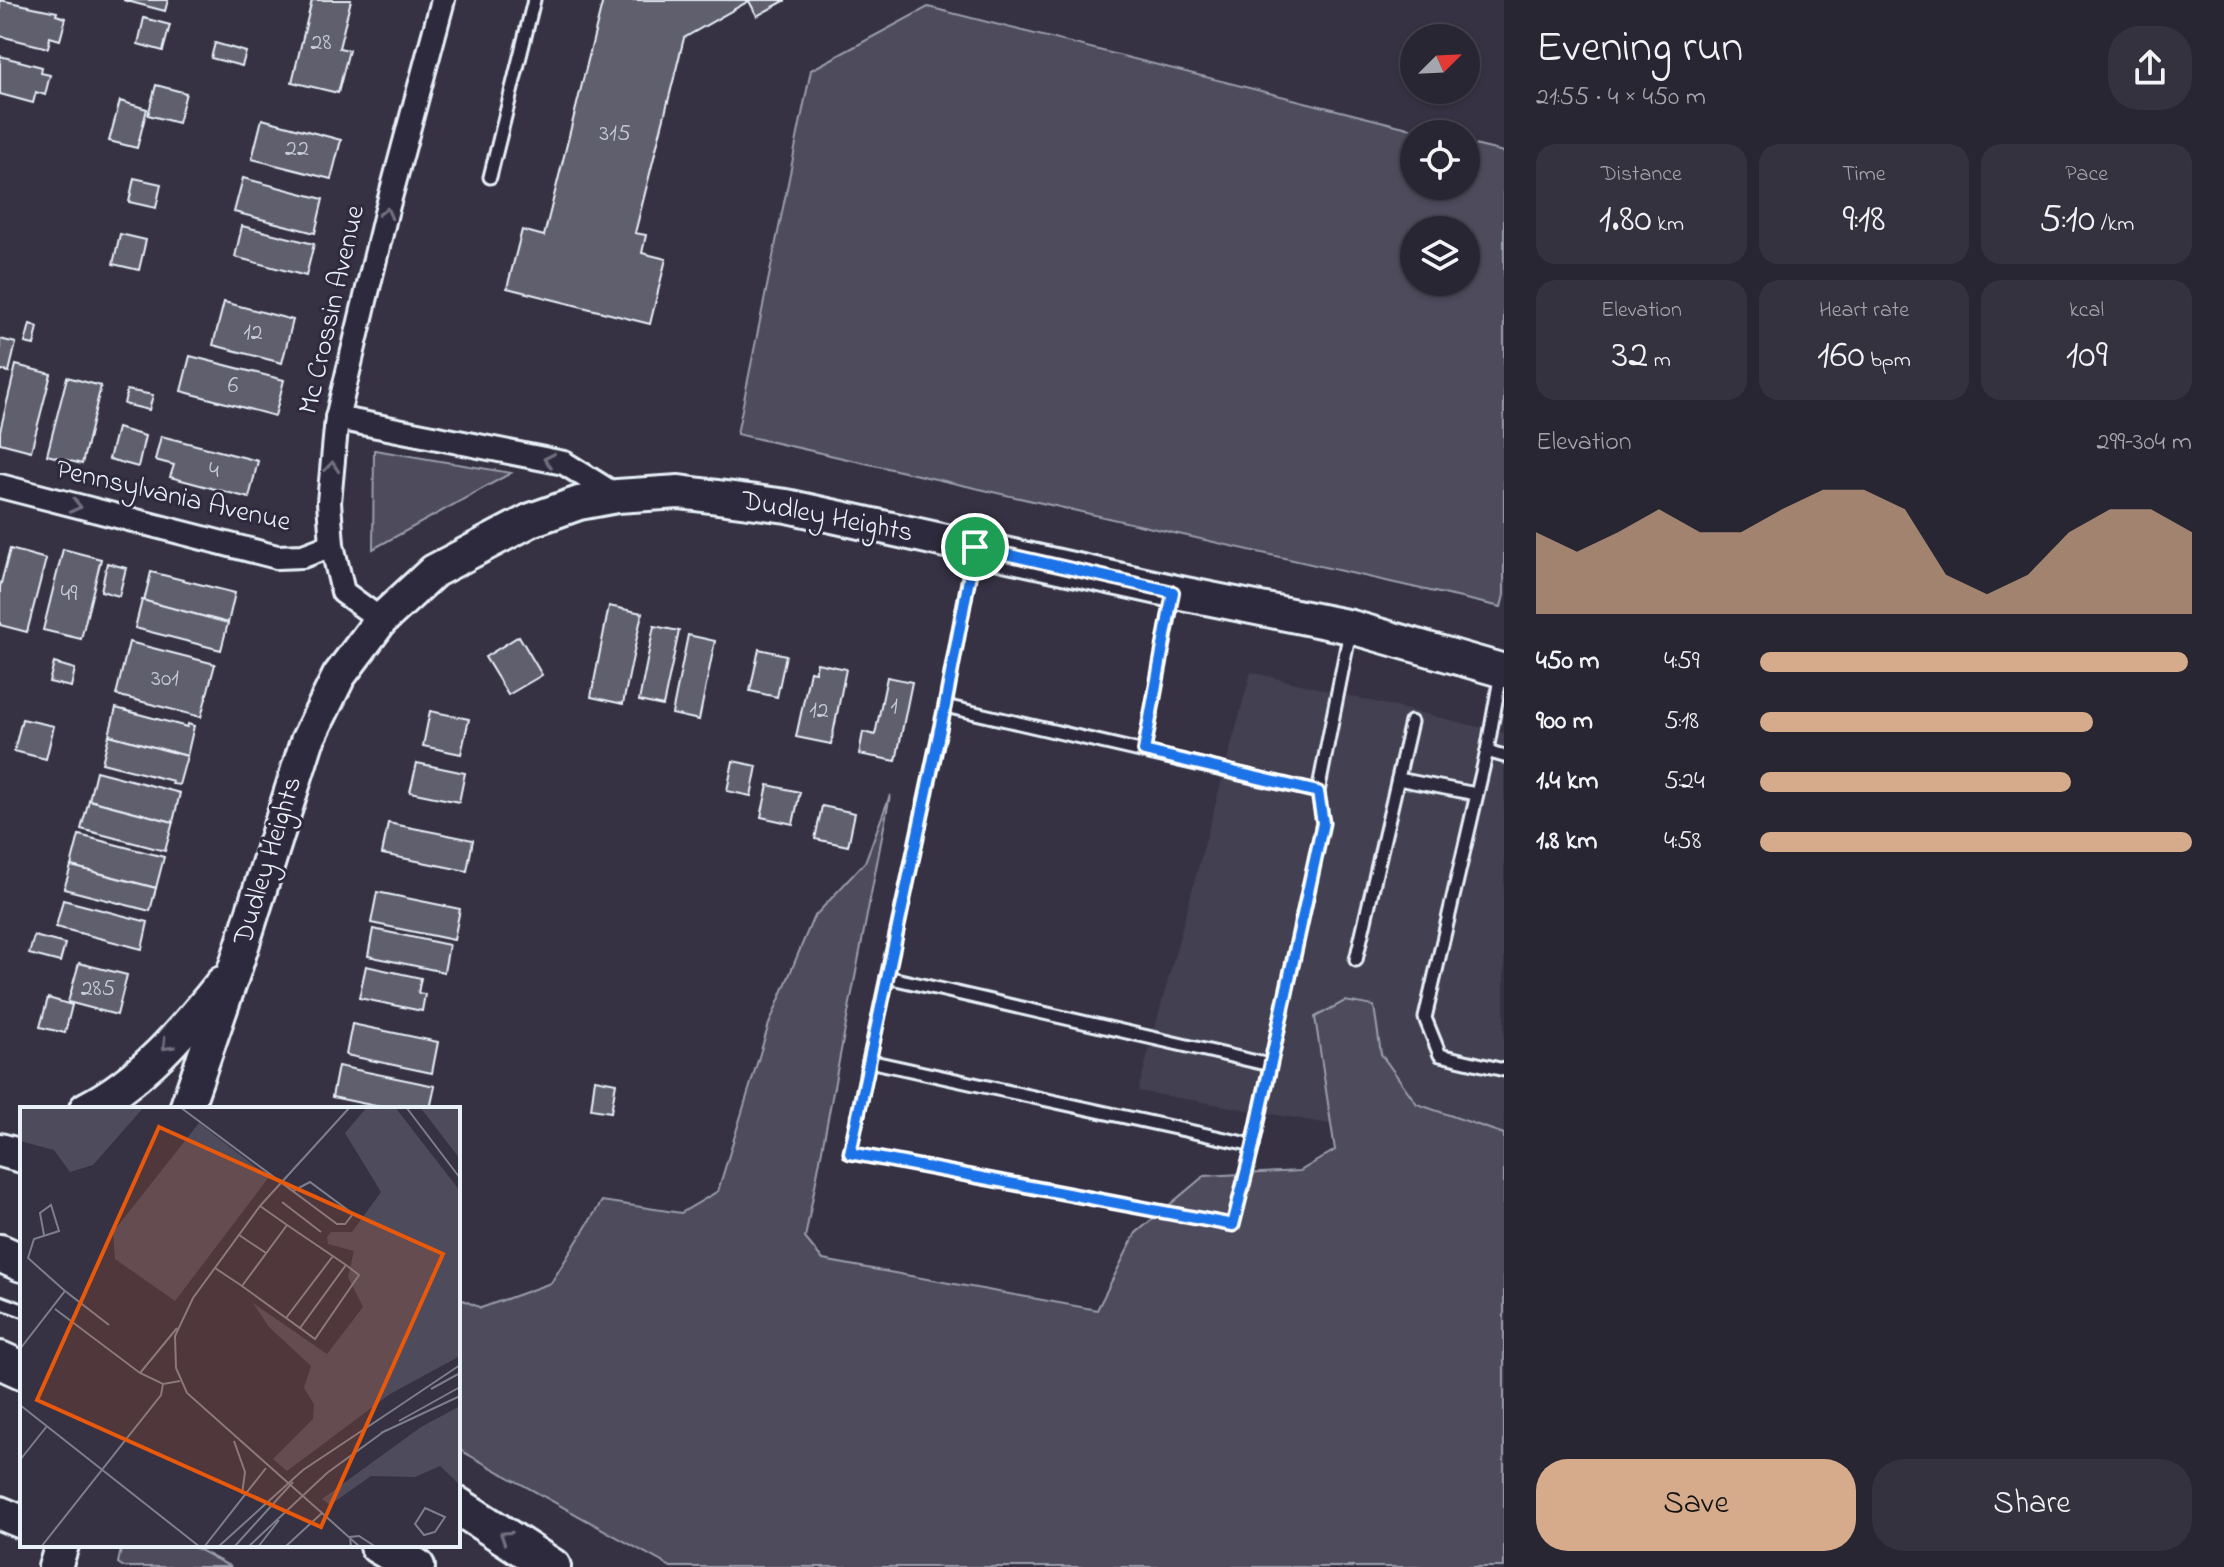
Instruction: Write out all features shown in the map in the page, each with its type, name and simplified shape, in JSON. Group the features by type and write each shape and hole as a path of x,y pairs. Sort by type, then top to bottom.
{"main road":[{"name":"Dudley Heights","path":"187,1107 236,965 307,741 339,676 381,620 434,571 543,516 579,503 617,496 679,492 787,506 1173,592 1351,627 1503,668"},
{"path":"89,1107 123,1086 147,1066 208,1001 236,965"},
{"path":"0,1135 20,1131"},
{"path":"0,1150 20,1155"},
{"path":"0,1253 20,1262"},
{"path":"0,1360 20,1371"},
{"path":"0,1369 20,1372"},
{"path":"460,1507 552,1567"},
{"path":"0,1513 20,1521"},
{"path":"55,1567 61,1547"},
{"path":"381,1547 416,1567"}],"street":[{"name":"Mc Crossin Avenue","path":"381,620 343,592 332,545 329,502 337,418 386,213 443,0"},
{"path":"337,418 564,463 617,496"},
{"name":"Pennsylvania Avenue","path":"0,486 277,557 303,556 332,545"}],"lane":[{"path":"490,177 534,0"},
{"path":"975,547 945,706 850,1153 1233,1225 1323,823 1318,792 1351,627"},
{"path":"1144,751 1173,592"},
{"path":"1503,668 1487,751 1425,1018 1440,1055 1504,1070"},
{"path":"945,706 1318,792"},
{"path":"1356,960 1411,722"},
{"path":"1487,751 1504,756"},
{"path":"1398,779 1476,794"},
{"path":"887,977 1270,1065"},
{"path":"869,1061 1253,1145"},
{"path":"0,1302 20,1309"}],"shaded area":[{"path":"928,7 1400,126 1400,200 1480,200 1480,146 1504,152 1504,595 1501,607 737,434 811,70"},
{"path":"375,450 511,473 373,549"},
{"path":"1251,672 1504,733 1504,1154 1138,1091"},
{"path":"890,795 805,1238 823,1260 1097,1310 1136,1233 1204,1176 1300,1171 1335,1150 1315,1017 1345,1001 1374,1006 1381,1054 1417,1104 1504,1134 1504,1567 671,1567 460,1450 460,1299 481,1308 551,1283 602,1201 681,1213 718,1191 769,1024 813,918 865,862"},
{"path":"122,1547 194,1547 231,1567 124,1567 118,1563"}],"building":[{"path":"0,0 57,12 56,15 66,18 60,40 50,37 48,48 0,36"},
{"path":"123,0 168,0 165,11"},
{"path":"312,0 351,0 339,48 349,50 338,93 292,82"},
{"path":"603,0 786,0 757,16 749,1 684,38 635,233 646,235 642,253 666,259 650,324 507,288 522,230 544,236"},
{"path":"144,18 170,25 163,51 138,44"},
{"path":"215,43 246,52 242,66 211,58"},
{"path":"0,56 42,67 41,73 50,75 45,95 36,92 33,103 0,94"},
{"path":"156,85 186,93 178,123 148,115"},
{"path":"120,101 147,109 137,148 109,141"},
{"path":"262,119 341,140 331,179 252,159"},
{"path":"134,178 161,184 156,208 129,202"},
{"path":"243,178 323,199 315,233 234,212"},
{"path":"242,226 314,244 306,276 235,257"},
{"path":"120,234 146,240 139,270 113,264"},
{"path":"224,302 293,320 282,363 213,345"},
{"path":"30,324 38,327 34,345 25,343"},
{"path":"0,339 16,343 9,372 0,370"},
{"path":"190,356 284,380 275,416 181,391"},
{"path":"16,365 51,374 31,451 0,443 0,431"},
{"path":"67,377 101,386 82,464 47,455"},
{"path":"127,390 153,395 149,410 124,404"},
{"path":"117,428 145,436 138,467 109,459"},
{"path":"161,436 258,461 249,498 170,477 174,465 155,460"},
{"path":"10,549 46,559 27,632 0,625 0,587"},
{"path":"63,549 101,559 81,639 43,630"},
{"path":"107,563 126,568 119,596 101,591"},
{"path":"151,572 235,593 228,623 144,601"},
{"path":"142,600 228,623 221,650 135,628"},
{"path":"609,606 642,613 623,704 591,697"},
{"path":"654,626 679,631 663,706 639,701"},
{"path":"688,635 715,641 699,720 672,714"},
{"path":"519,636 542,675 508,695 485,657"},
{"path":"129,642 215,664 201,717 116,695"},
{"path":"759,649 786,655 777,697 750,691"},
{"path":"54,663 75,669 71,687 49,682"},
{"path":"817,663 846,669 831,744 796,737 810,671 815,672"},
{"path":"887,677 912,682 896,761 859,754 863,732 875,735"},
{"path":"116,708 187,727 188,724 194,726 187,756 109,735"},
{"path":"430,711 469,719 461,754 423,746"},
{"path":"22,719 54,726 46,759 14,751"},
{"path":"109,735 187,756 179,785 102,763"},
{"path":"733,761 757,766 751,796 727,791"},
{"path":"417,763 465,773 459,802 410,792"},
{"path":"96,771 180,793 173,822 89,800"},
{"path":"768,785 800,792 793,824 761,817"},
{"path":"89,800 173,822 165,851 81,829"},
{"path":"822,806 855,813 848,846 815,839"},
{"path":"388,823 473,840 467,871 382,854"},
{"path":"79,835 164,857 156,888 71,866"},
{"path":"71,866 156,888 150,911 64,889"},
{"path":"377,892 460,909 454,940 371,923"},
{"path":"63,900 148,922 142,949 56,927"},
{"path":"373,929 449,945 444,972 368,956"},
{"path":"34,936 65,944 60,962 29,954"},
{"path":"79,963 127,975 117,1015 68,1002"},
{"path":"366,966 421,978 418,993 425,994 422,1011 359,998"},
{"path":"48,998 72,1005 65,1033 40,1027"},
{"path":"352,1024 438,1042 432,1073 346,1055"},
{"path":"338,1066 435,1086 430,1107 380,1107 332,1097"},
{"path":"595,1079 616,1083 611,1112 591,1109"}],"route":[{"path":"975,547 1173,592 1144,751 1318,792 1323,823 1233,1225 850,1153 945,706 975,547"}]}
